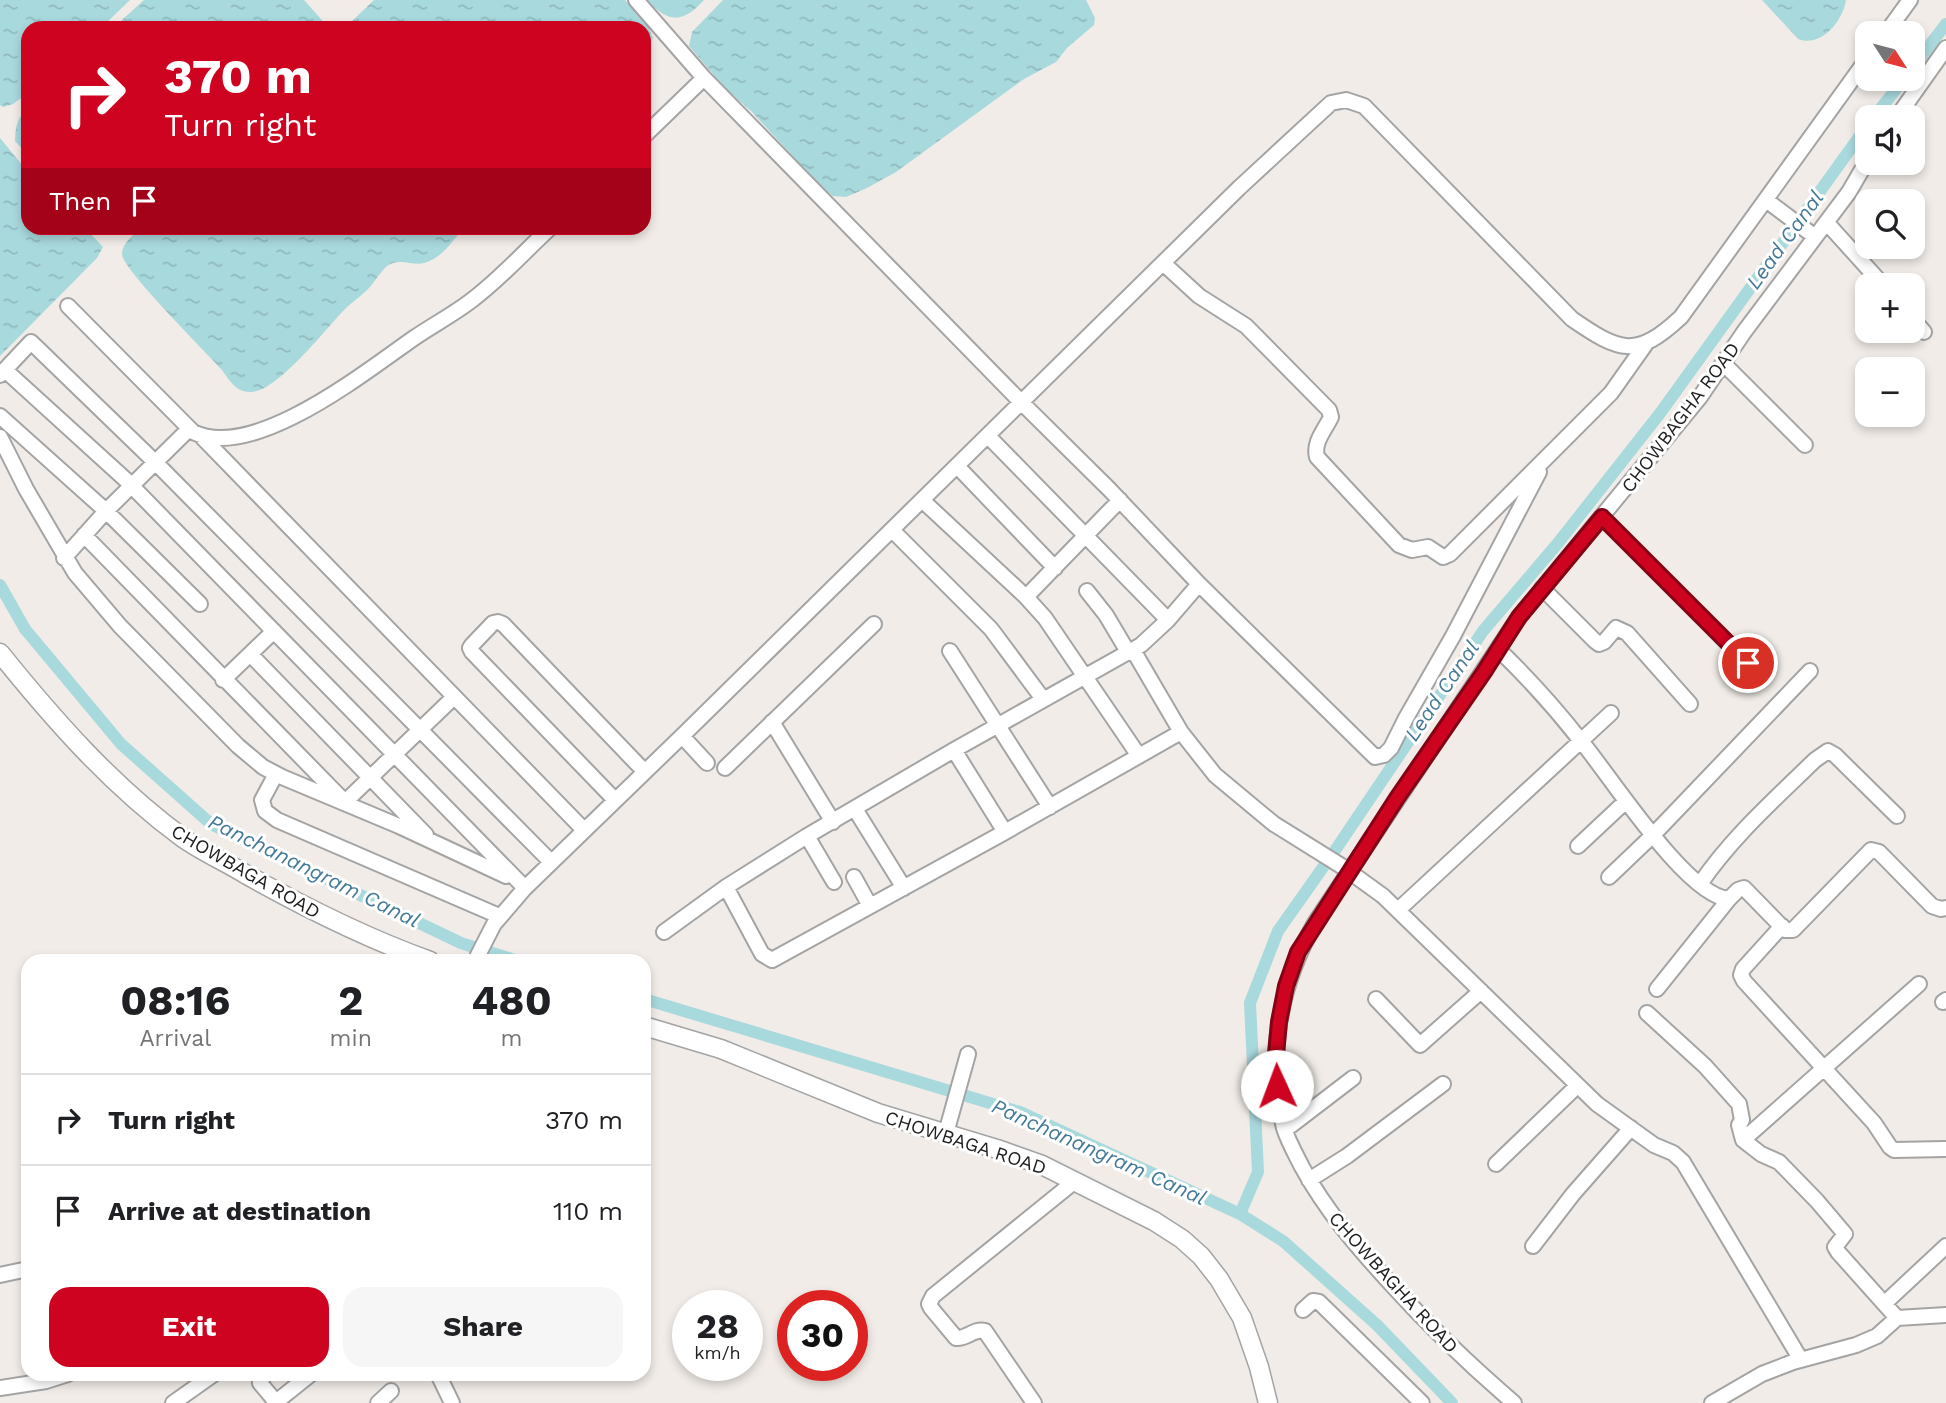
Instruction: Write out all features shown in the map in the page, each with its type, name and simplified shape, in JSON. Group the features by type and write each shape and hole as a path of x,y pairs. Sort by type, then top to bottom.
{"street":[{"path":"636,0 704,78 1120,500 1199,584 1376,757 1384,755 1391,748 1545,460"},
{"path":"1895,21 1910,0"},
{"path":"1905,105 1946,48"},
{"path":"478,954 521,885 551,862 645,772 1239,188 1331,103 1346,100 1364,106 1572,319 1618,345 1630,347 1645,345 1662,335 1681,317 1855,76"},
{"path":"651,129 704,78"},
{"name":"CHOWBAGHA ROAD","path":"1514,1403 1468,1363 1390,1283 1338,1224 1309,1180 1285,1130 1277,1086 1276,1054 1286,986 1298,952 1346,869 1499,650 1519,617 1700,397 1859,175"},
{"path":"1766,200 1814,236"},
{"path":"1827,223 1872,273"},
{"path":"203,438 234,439 274,425 324,400 373,370 413,339 472,300 542,235"},
{"path":"1163,263 1199,296 1246,326 1329,410 1331,417 1315,449 1317,457 1399,545 1412,550 1428,547 1443,557 1450,554 1611,393 1645,345"},
{"path":"68,306 189,429 203,438 584,830"},
{"path":"521,885 132,486 3,372 32,342 156,463 551,862"},
{"path":"1723,363 1805,445"},
{"path":"0,416 106,511 200,604"},
{"path":"64,558 106,511 189,429"},
{"path":"988,436 1168,620"},
{"path":"0,437 64,558 75,573 120,625 238,746 276,774 431,841 521,885"},
{"path":"957,466 1055,568"},
{"path":"922,500 1026,597 1055,631 1139,756"},
{"path":"1026,597 1120,500"},
{"path":"1602,517 1748,663"},
{"path":"891,530 991,629 1043,699"},
{"path":"84,535 347,804"},
{"path":"664,932 726,887 807,836 1131,651 1168,620 1199,584"},
{"path":"1542,588 1595,641 1604,642 1616,628 1627,633 1690,704"},
{"path":"1087,591 1131,651 1181,732 1215,775 1273,824 1346,869 1398,910 1597,1104 1654,1145 1672,1153 1683,1162 1801,1360"},
{"path":"615,800 472,652 472,645 493,624 503,624 645,772"},
{"path":"725,768 874,624"},
{"path":"223,680 274,631"},
{"path":"1499,650 1582,741 1653,835 1700,884 1719,898 1729,899"},
{"path":"950,651 1049,807"},
{"name":"CHOWBAGA ROAD","path":"0,653 86,753 122,789 184,839 283,896 369,937 412,954"},
{"path":"250,654 431,841"},
{"path":"1609,877 1653,835 1810,671"},
{"path":"347,804 370,778 454,697"},
{"path":"1398,910 1611,713"},
{"path":"772,722 833,822"},
{"path":"726,887 762,954 772,960 1181,732"},
{"path":"682,736 707,763"},
{"path":"954,750 1005,832"},
{"path":"1700,884 1715,861 1742,832 1815,760 1828,751 1897,816"},
{"path":"276,774 262,800 265,811 277,820 497,920"},
{"path":"1578,846 1626,801"},
{"path":"855,809 904,888"},
{"path":"807,836 834,882"},
{"path":"1657,989 1738,890 1744,888 1788,932 1871,850 1879,852 1932,906 1946,908"},
{"path":"854,877 870,906"},
{"path":"1782,926 1743,969 1741,975 1874,1123 1890,1147 1894,1150 1946,1149"},
{"path":"1743,1140 1919,984"},
{"path":"1376,999 1420,1045 1481,991"},
{"path":"1647,1013 1705,1066 1740,1104 1742,1120 1739,1125 1743,1140 1761,1154 1779,1162 1835,1221 1845,1234 1835,1247 1838,1252 1897,1318"},
{"name":"CHOWBAGA ROAD","path":"651,1028 721,1049 878,1113 949,1124 1042,1165 1154,1221 1182,1239 1201,1256 1219,1279 1242,1318 1268,1403"},
{"path":"949,1124 968,1054"},
{"path":"1285,1130 1353,1078"},
{"path":"1309,1180 1347,1156 1443,1084"},
{"path":"1496,1164 1577,1086"},
{"path":"1533,1246 1573,1194 1631,1128"},
{"path":"1034,1403 985,1331 977,1330 963,1338 957,1338 929,1304 933,1296 1075,1181"},
{"path":"1885,1303 1946,1246"},
{"path":"0,1275 21,1270"},
{"path":"1303,1310 1313,1301 1319,1302 1422,1403"},
{"path":"1712,1403 1762,1374 1877,1336 1897,1318 1946,1315"},
{"path":"0,1388 46,1381"},
{"path":"173,1403 204,1381"},
{"path":"261,1381 275,1402 302,1381"},
{"path":"441,1381 452,1403"},
{"path":"377,1403 391,1391"}],"water":[{"path":"0,0 130,0 108,21 21,21 21,98 13,104 3,107 0,105"},
{"path":"144,0 304,0 323,21 121,21"},
{"path":"374,0 625,0 644,21 352,21"},
{"path":"647,0 704,0 689,13 676,18 662,13"},
{"path":"723,0 1086,0 1095,18 1094,25 1067,48 1056,62 1024,79 896,172 846,197 833,196 821,187 752,112 725,88 689,46 692,32"},
{"path":"1762,0 1846,0 1836,24 1830,31 1815,40 1807,41 1798,39"},
{"path":"21,116 21,147 15,141"},
{"path":"0,138 21,164 21,235 92,235 103,247 97,258 0,356"},
{"path":"133,235 457,235 430,261 419,264 396,262 387,266 369,288 346,308 287,371 274,382 250,392 233,385 135,276 122,254"}],"waterway":[{"name":"Lead Canal","path":"1925,51 1946,24"},
{"name":"Lead Canal","path":"1883,105 1895,91"},
{"name":"Lead Canal","path":"1240,1214 1258,1172 1250,1003 1278,931 1483,631 1558,543 1661,412 1855,143"},
{"name":"Panchanangram Canal","path":"0,585 25,629 121,744 211,824 461,943 496,954"},
{"name":"Panchanangram Canal","path":"651,1001 1020,1112 1240,1214 1283,1241 1377,1325 1452,1403"}],"route":[{"path":"1277,1086 1279,1022 1286,986 1298,952 1397,798 1519,617 1602,517 1748,663"}]}
